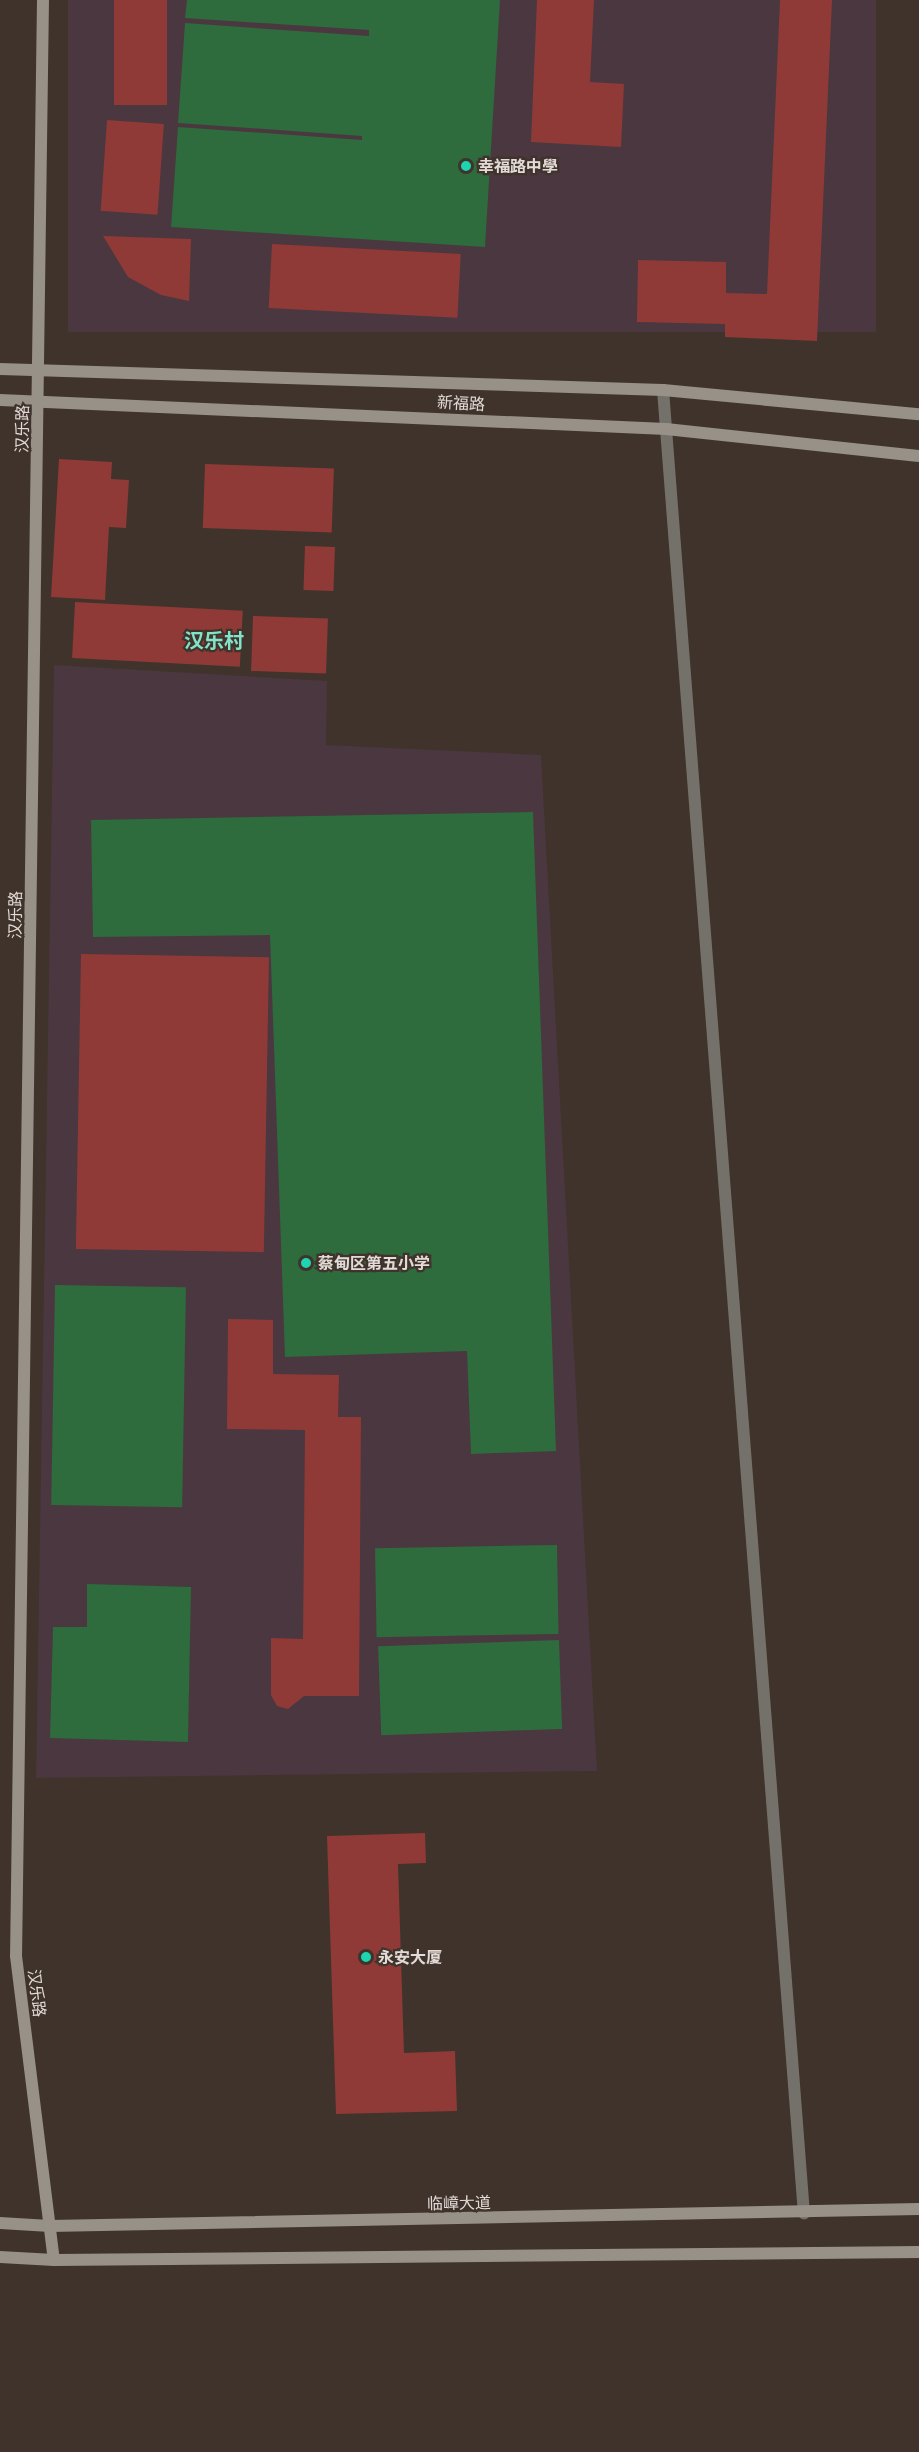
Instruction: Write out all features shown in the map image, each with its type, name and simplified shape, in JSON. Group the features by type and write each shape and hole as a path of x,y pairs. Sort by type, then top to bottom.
{"street":[{"name":"汉乐路","path":"43,0 40,370 16,1956 54,2260"},
{"name":"新福路","path":"0,369 663,390 919,414"},
{"path":"663,390 804,2214"},
{"name":"新福路","path":"0,400 666,429 919,456"},
{"name":"临嶂大道","path":"0,2223 50,2226 804,2214 919,2209"},
{"path":"0,2257 54,2260 919,2252"}],"shaded area":[{"name":"幸福路中學","path":"68,0 876,0 876,332 68,332"},
{"name":"蔡甸区第五小学","path":"54,665 327,681 326,745 541,755 597,1771 36,1778"}],"green space":[{"path":"187,0 500,0 485,247 171,227 178,127 362,140 362,136 178,123 185,23 369,36 369,30 185,18"},
{"path":"533,812 556,1451 471,1454 467,1351 285,1357 270,935 93,937 91,820"},
{"path":"55,1285 186,1287 182,1507 51,1505"},
{"path":"557,1545 559,1634 377,1637 375,1548"},
{"path":"87,1584 191,1587 188,1742 50,1738 53,1627 87,1627"},
{"path":"559,1640 562,1729 381,1735 378,1646"}],"building":[{"path":"114,0 167,0 167,105 114,105"},
{"path":"537,0 594,0 590,82 624,84 621,147 531,142"},
{"path":"780,0 832,0 817,341 725,337 725,324 637,322 638,260 726,262 726,293 767,294"},
{"path":"107,120 164,124 158,215 101,211"},
{"path":"103,236 191,239 189,301 161,295 128,277"},
{"path":"272,244 461,254 457,318 269,308"},
{"path":"59,459 112,462 111,479 129,480 126,528 109,527 105,600 51,597"},
{"path":"205,464 334,469 332,532 203,528"},
{"path":"305,546 335,547 333,591 303,590"},
{"path":"75,602 243,611 240,667 72,658"},
{"path":"253,616 328,619 326,674 251,671"},
{"path":"81,954 269,957 264,1252 76,1249"},
{"path":"228,1319 273,1320 273,1374 339,1375 338,1417 361,1417 359,1696 304,1696 288,1709 277,1706 271,1695 271,1638 303,1639 305,1430 227,1429"},
{"name":"永安大厦","path":"425,1833 426,1863 398,1864 404,2053 455,2051 457,2111 336,2114 327,1836"}],"place":[{"name":"幸福路中學","path":"466,166"},
{"name":"蔡甸区第五小学","path":"306,1263"},
{"name":"永安大厦","path":"366,1957"}],"district":[{"name":"汉乐村","path":"214,640"}]}
